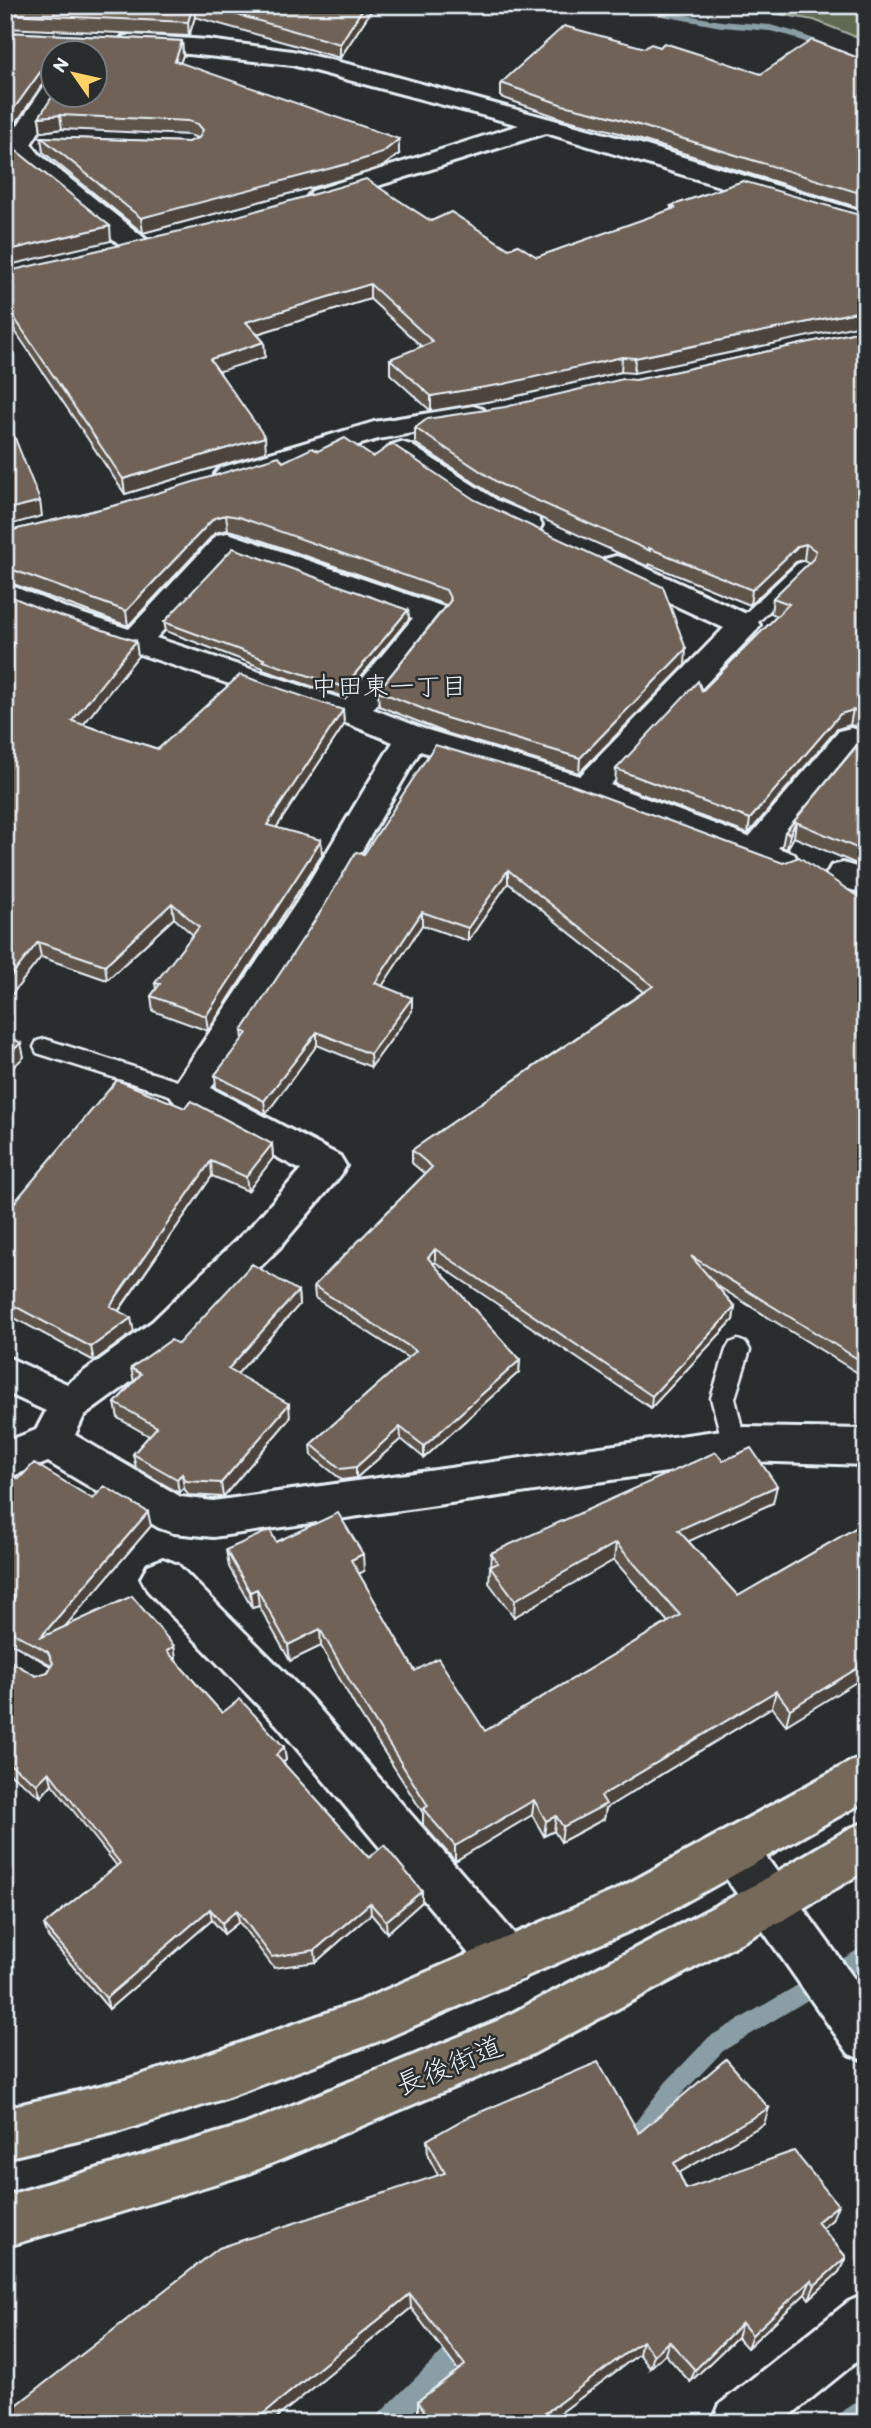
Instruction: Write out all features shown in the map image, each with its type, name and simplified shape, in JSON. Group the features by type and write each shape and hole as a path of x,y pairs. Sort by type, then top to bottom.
{"main road":[{"path":"5,2133 121,2106 223,2074 365,2023 633,1906 735,1852 866,1777"},
{"name":"長後街道","path":"5,2222 244,2150 514,2038 772,1901 866,1844"}],"street":[{"path":"108,41 208,47 292,58 546,125 811,207 842,213 866,223"},
{"path":"12,145 40,108"},
{"path":"295,204 546,125"},
{"path":"12,145 51,141"},
{"path":"12,145 138,246"},
{"path":"111,252 164,240"},
{"path":"208,481 374,431 504,411"},
{"path":"374,431 487,507 548,535"},
{"path":"135,641 228,542 433,614 352,713"},
{"path":"585,552 744,625 587,789"},
{"path":"5,593 57,616 352,713 412,737 587,789 769,857 851,738"},
{"path":"5,1461 51,1442 70,1404 167,1333 265,1236 327,1166 188,1093 309,911 412,737"},
{"path":"5,1373 70,1404"},
{"path":"51,1442 174,1515 213,1519 734,1445 866,1447"},
{"path":"163,1578 294,1712 507,1962"},
{"path":"735,1852 859,2026"},
{"path":"739,2423 866,2320"}],"lane":[{"path":"744,625 803,568"},
{"path":"45,1047 188,1093"},
{"path":"734,1445 723,1398 738,1350"},
{"path":"5,1652 41,1675"}],"green space":[{"path":"725,5 866,5 866,41 814,20"}],"building":[{"path":"5,5 193,5 188,22 5,14"},
{"path":"203,5 365,5 340,44"},
{"path":"564,26 645,48 651,44 660,47 664,43 761,74 812,40 866,61 866,195 609,116 563,105 501,83"},
{"path":"5,32 182,41 175,61 399,139 382,153 351,163 141,218 41,137 188,142 199,138 203,130 198,124 188,121 60,115 39,117 45,108 108,108 108,38 38,38 38,75 5,121"},
{"path":"5,140 9,141 18,152 110,226 5,251"},
{"path":"366,179 431,221 451,212 509,249 518,245 537,257 743,181 866,217 866,310 635,358 622,357 504,384 431,396 390,359 433,342 370,284 246,322 264,342 210,359 265,437 123,479 5,304 5,272 210,224"},
{"path":"866,330 866,713 853,710 840,714 750,819 616,769 698,681 702,691 789,604 773,598 813,559 816,551 806,544 798,546 752,590 649,548 650,551 500,484 415,428 427,419 505,407 623,379 636,380"},
{"path":"5,413 40,501 5,510"},
{"path":"345,438 373,457 392,444 475,500 663,587 686,649 580,758 446,718 378,691 451,600 446,590 239,517 226,515 214,518 126,611 5,567 5,532 121,504 279,456 283,462 312,448 318,451"},
{"path":"233,548 408,610 344,687 263,661 264,659 164,622"},
{"path":"5,594 43,610 136,641 72,721 158,749 240,675 343,710 267,825 321,840 206,1016 151,996 160,984 155,983 199,927 172,903 105,965 38,942 5,984 5,657 14,644 5,642"},
{"path":"866,735 866,852 796,822 790,834 785,832"},
{"path":"435,745 575,786 783,863 799,857 866,902 866,1149 862,1153 866,1155 866,1364 691,1256 735,1307 652,1396 435,1249 428,1258 520,1360 424,1446 400,1427 356,1467 341,1469 311,1444 416,1351 314,1286 432,1167 412,1150 653,986 508,870 468,928 422,912 375,983 412,998 370,1054 317,1032 264,1101 215,1075 247,1033 242,1031 323,908 356,852 364,854"},
{"path":"5,1035 21,1043 5,1057"},
{"path":"117,1080 185,1108 191,1101 272,1144 246,1177 211,1161 110,1306 131,1318 91,1347 5,1301 5,1209 8,1210"},
{"path":"252,1264 298,1291 228,1369 289,1404 221,1483 186,1481 182,1474 177,1479 133,1454 157,1427 115,1403 141,1374 131,1368 171,1340 178,1344"},
{"path":"751,1448 777,1486 678,1530 738,1596 866,1522 866,1663 790,1709 776,1691 601,1796 606,1804 563,1827 556,1816 546,1821 534,1800 455,1846 423,1809 428,1806 320,1629 288,1645 257,1589 250,1592 226,1550 270,1530 276,1542 338,1513 363,1554 351,1560 415,1671 438,1658 485,1731 680,1615 616,1543 515,1600 490,1566 498,1563 491,1553 716,1452 723,1461"},
{"path":"34,1463 93,1499 104,1486 148,1512 40,1638 132,1596 174,1646 167,1651 222,1713 240,1699 284,1747 276,1755 369,1858 384,1845 422,1891 386,1921 370,1903 315,1950 272,1957 237,1910 222,1923 210,1909 106,1998 44,1925 120,1863 49,1772 37,1784 5,1761 5,1658 36,1676 48,1672 53,1663 48,1652 5,1628 5,1608 15,1597 5,1591 5,1471 19,1479"},
{"path":"726,2059 769,2108 674,2163 686,2189 794,2151 838,2205 817,2222 846,2257 815,2285 811,2280 752,2335 742,2323 695,2370 669,2341 654,2355 642,2341 532,2423 415,2423 426,2414 418,2401 465,2365 410,2294 252,2423 5,2423 5,2414 219,2248 445,2173 427,2140 464,2119 598,2062 639,2133"}],"waterway":[{"path":"609,5 721,24 770,28 793,34 866,64"},
{"path":"628,2148 673,2089 716,2044 866,1954"},
{"path":"386,2423 464,2346"},
{"path":"845,2423 866,2407"}],"district":[{"name":"中田東一丁目","path":"389,686"}]}
